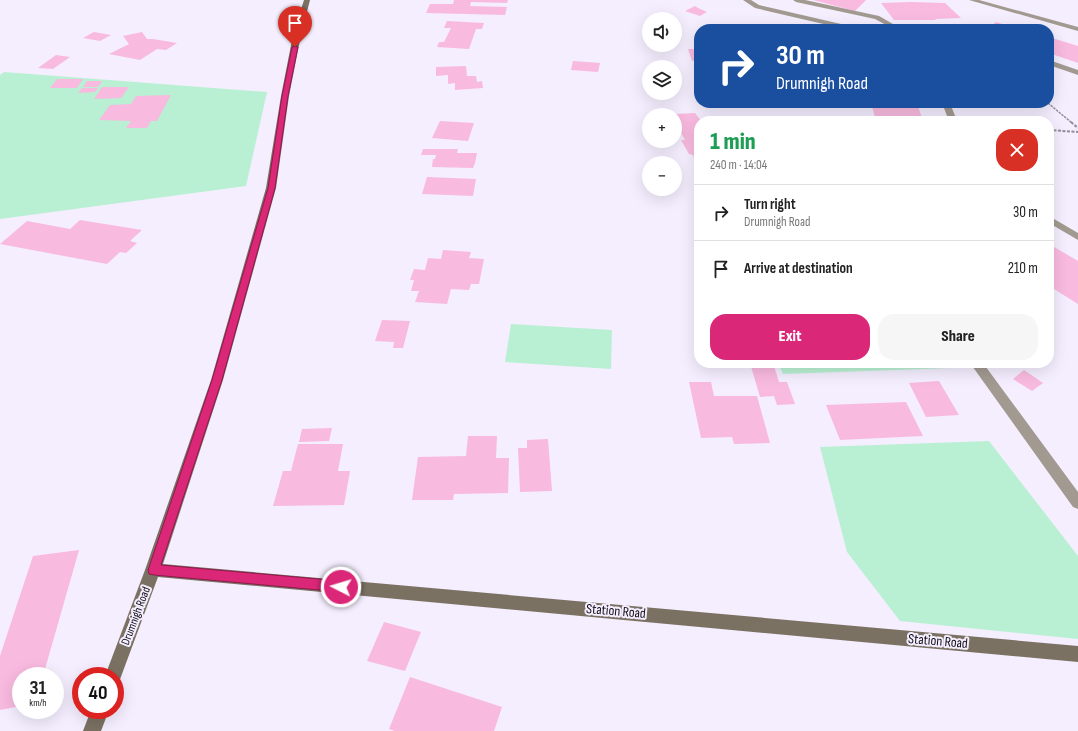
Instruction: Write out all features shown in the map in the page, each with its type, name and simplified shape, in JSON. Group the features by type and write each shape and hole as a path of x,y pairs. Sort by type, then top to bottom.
{"main road":[{"name":"Drumnigh Road","path":"116,667 154,570 217,380 271,188 285,96 297,35 307,0"},
{"name":"Station Road","path":"154,570 1078,654"},
{"path":"92,731 97,719"}],"street":[{"path":"746,0 757,7 832,24"},
{"path":"796,0 877,17 891,24"},
{"path":"972,0 1078,29"},
{"path":"1054,64 1078,73"},
{"path":"1054,222 1078,237"},
{"path":"980,368 1078,503"}],"path":[{"path":"1054,108 1078,128"},
{"path":"1054,130 1078,132"}],"green space":[{"path":"4,72 267,92 246,186 0,219 0,75"},
{"path":"511,324 612,330 611,369 505,362"},
{"path":"780,368 952,368 783,374"},
{"path":"989,441 1078,556 1078,639 900,621 847,552 820,447"}],"building":[{"path":"454,0 508,0 507,3 471,2 470,6 507,7 505,15 426,13 430,4 453,4"},
{"path":"813,0 866,0 855,11"},
{"path":"881,3 945,3 961,18 935,19 936,20 894,20"},
{"path":"695,6 707,12 700,16 685,11"},
{"path":"447,21 484,23 482,29 476,29 469,49 437,47 439,42 444,42 451,28 444,28"},
{"path":"94,32 111,35 100,41 83,38"},
{"path":"142,32 147,39 177,43 166,50 157,49 140,60 109,54 129,44 123,36"},
{"path":"1054,39 1078,46 1078,63 1054,55"},
{"path":"688,49 694,49 694,61 692,61"},
{"path":"56,55 70,57 53,69 38,68"},
{"path":"573,61 600,63 598,72 571,70"},
{"path":"466,66 467,76 476,76 477,82 482,81 483,88 455,90 455,83 448,84 448,75 436,76 436,67"},
{"path":"57,79 83,79 77,88 50,88"},
{"path":"87,81 102,81 98,87 83,87"},
{"path":"102,87 129,87 121,98 94,99"},
{"path":"82,88 98,88 95,92 78,93"},
{"path":"171,95 157,121 151,121 147,128 126,128 131,121 99,120 110,105 131,104 136,96"},
{"path":"872,108 919,108 921,116 875,116"},
{"path":"695,113 697,116 694,116 694,158 693,155 689,154 682,142 682,140 685,140 682,135 682,114"},
{"path":"440,121 474,123 468,141 432,138"},
{"path":"423,149 458,149 457,153 477,153 473,168 432,167 433,159 435,159 436,155 421,155"},
{"path":"427,177 476,179 473,196 422,194"},
{"path":"80,220 142,230 130,241 137,243 126,253 120,252 107,264 0,244 27,221 70,229"},
{"path":"1054,247 1078,261 1078,304 1054,289"},
{"path":"443,250 471,252 469,258 484,259 479,284 471,284 469,290 451,289 447,304 415,302 419,291 411,291 414,280 410,280 414,269 425,270 428,258 441,259"},
{"path":"382,320 410,321 403,348 393,348 394,342 375,341"},
{"path":"751,368 775,368 779,382 787,382 795,404 777,405 774,396 760,397"},
{"path":"1024,370 1043,383 1032,391 1013,379"},
{"path":"939,381 959,415 926,417 909,383"},
{"path":"689,382 711,382 714,396 757,396 770,443 734,444 732,437 701,438"},
{"path":"906,402 923,436 840,440 826,405"},
{"path":"332,428 329,441 299,442 302,429"},
{"path":"468,436 497,436 496,458 509,458 508,493 454,494 453,500 412,500 418,457 466,456"},
{"path":"548,439 552,491 520,492 518,448 527,448 527,440"},
{"path":"298,444 343,444 338,471 350,471 344,505 273,506 283,471 291,471"},
{"path":"79,550 46,667 12,667 12,708 0,710 0,656 33,556"},
{"path":"384,622 421,632 405,671 367,661"},
{"path":"410,677 502,707 494,731 395,731 389,729"}],"route":[{"path":"295,47 285,96 271,188 217,380 154,570 341,587"}]}
